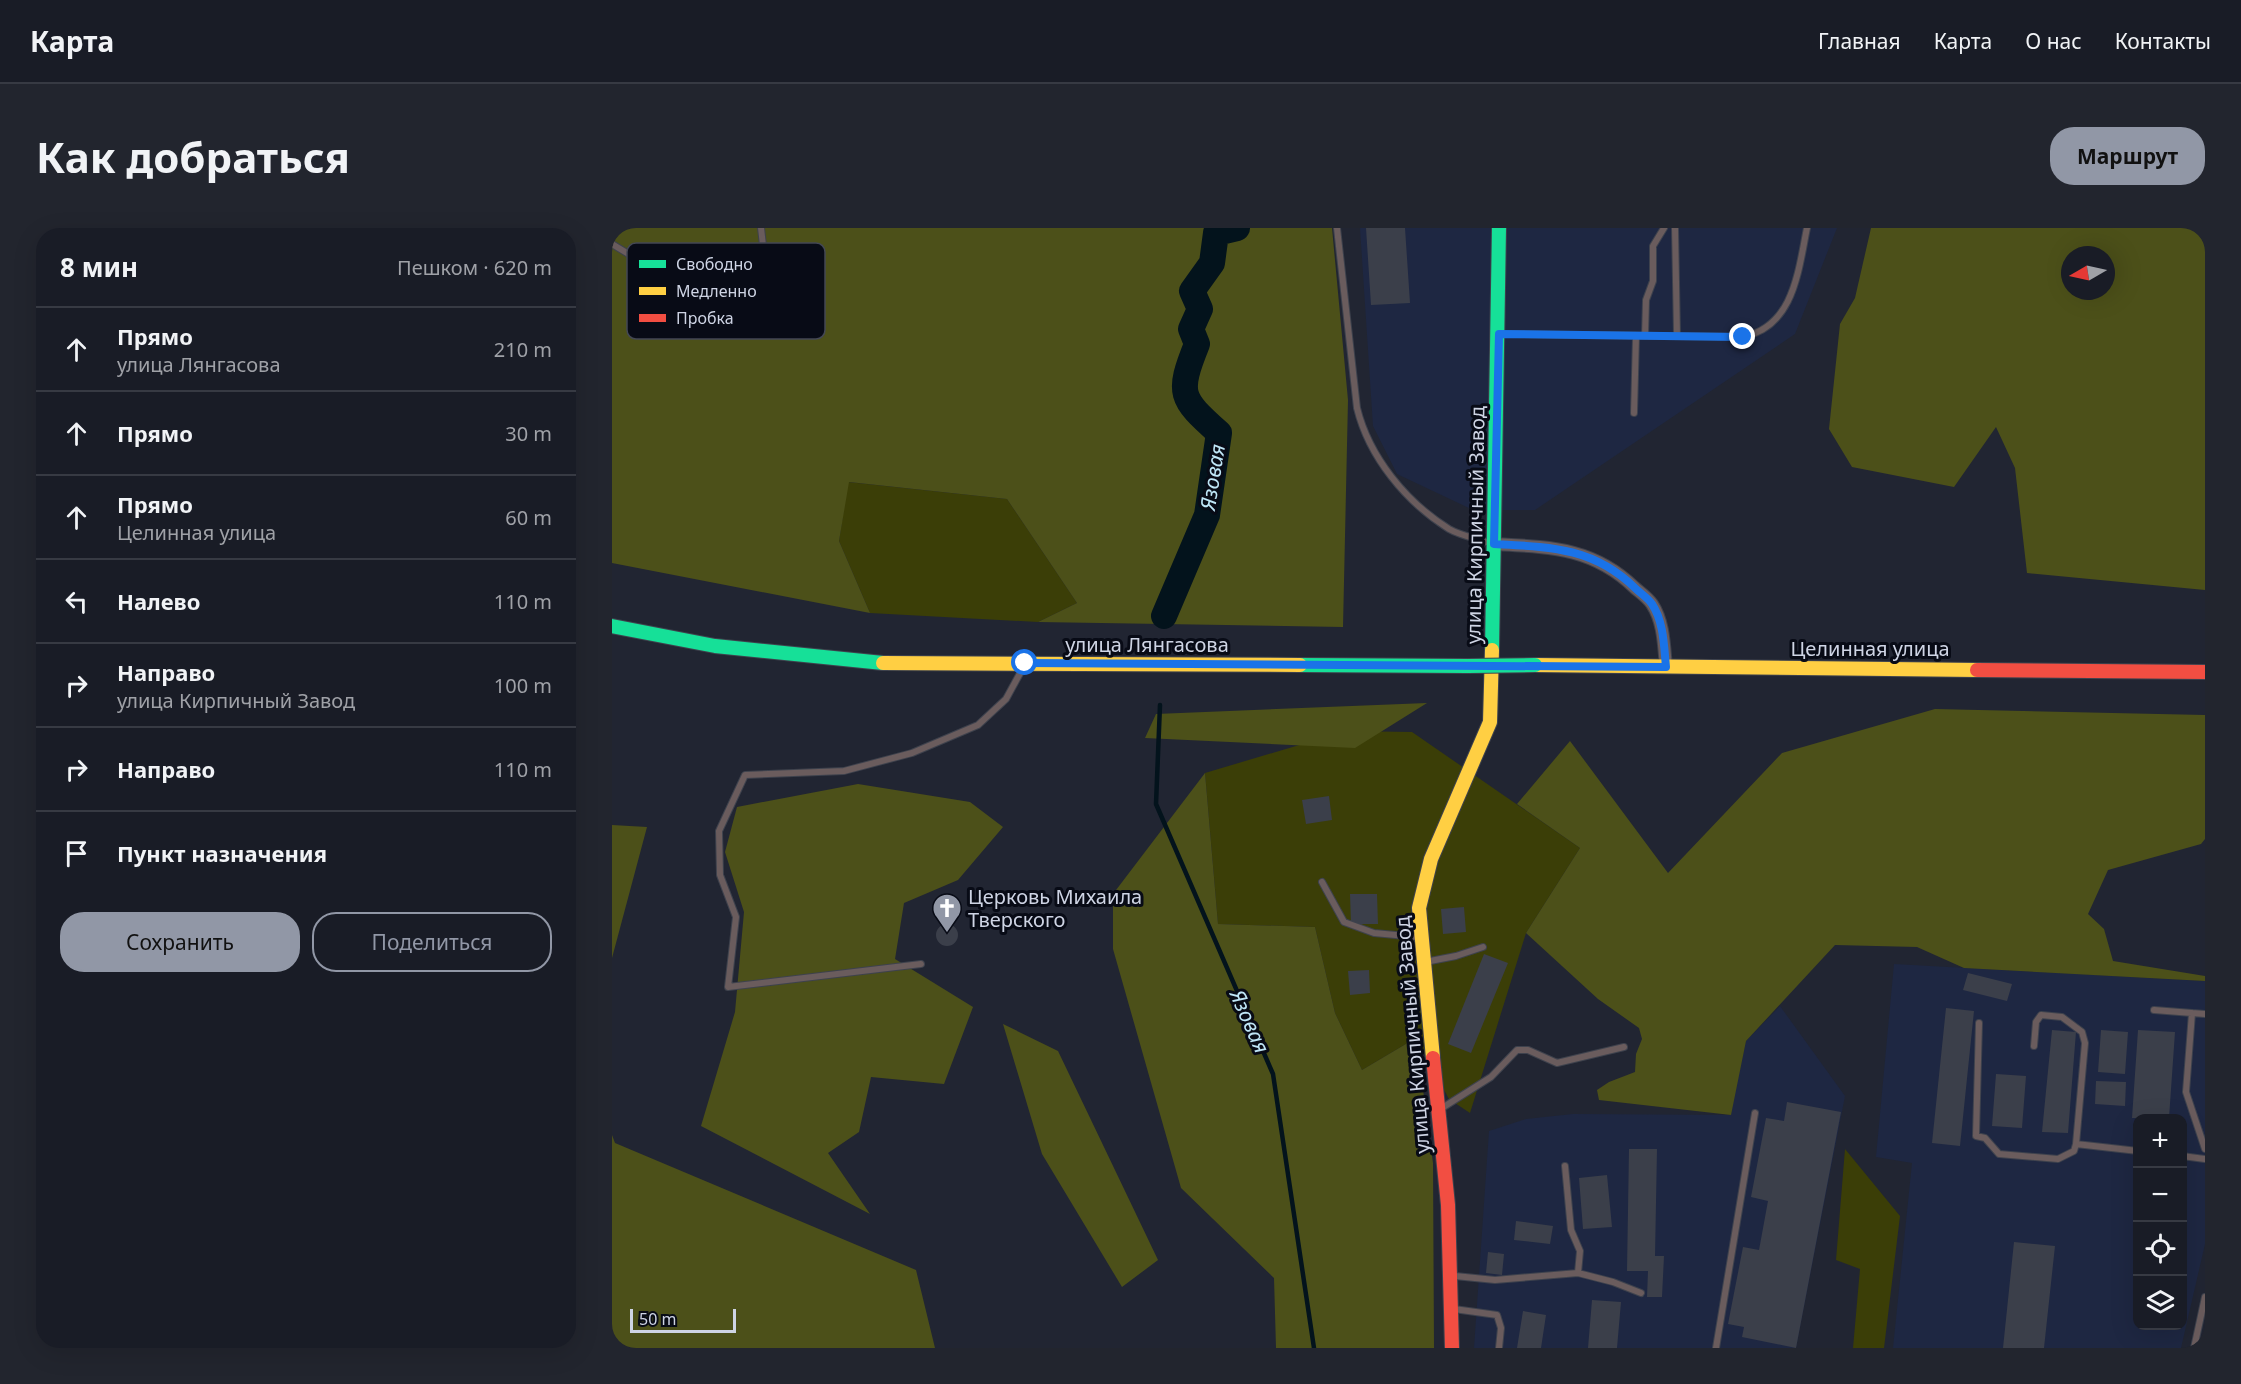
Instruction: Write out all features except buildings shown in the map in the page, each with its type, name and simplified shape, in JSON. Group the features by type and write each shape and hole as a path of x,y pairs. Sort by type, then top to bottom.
{"main road":[{"name":"улица Кирпичный Завод","path":"1452,1348 1454,1275 1439,1110 1422,962 1419,910 1426,872 1454,801 1480,754 1490,722 1499,334 1499,228"},
{"name":"улица Лянгасова","path":"612,626 715,646 872,663 1535,665"},
{"name":"Целинная улица","path":"1535,665 2205,672"}],"street":[{"path":"1494,544 1562,548 1596,559 1627,579 1652,604 1663,636 1666,667"}],"lane":[{"path":"761,228 763,243"},
{"path":"1337,228 1357,408 1362,429 1375,454 1414,502 1450,530 1494,544"},
{"path":"1646,336 1646,300 1653,281 1653,246 1664,228"},
{"path":"1675,228 1677,336"},
{"path":"1499,334 1743,337 1760,333 1777,318 1794,291 1807,228"},
{"path":"612,244 627,253"},
{"path":"1634,413 1636,336"},
{"path":"921,964 728,987 736,917 720,875 719,831 745,775 844,771 912,753 978,724 1006,699 1025,663"},
{"path":"1322,882 1344,922 1374,933 1420,938"},
{"path":"1422,962 1456,956 1483,946"},
{"path":"2154,1010 2205,1014"},
{"path":"2192,1013 2186,1092 2205,1149"},
{"path":"1979,1023 1980,1063 1974,1130 1976,1136 1985,1138 1999,1154 2058,1159 2074,1151 2076,1144 2085,1042 2082,1032 2062,1017 2041,1015 2036,1022 2034,1046"},
{"path":"1439,1110 1491,1077 1517,1050 1528,1050 1557,1063 1624,1047"},
{"path":"1716,1348 1755,1113"},
{"path":"2076,1144 2133,1150"},
{"path":"2187,1157 2205,1159"},
{"path":"1565,1166 1571,1230 1580,1251 1578,1274"},
{"path":"1454,1275 1495,1280 1578,1274 1613,1282 1641,1293"},
{"path":"2194,1348 2205,1297"},
{"path":"1453,1309 1497,1315 1501,1328 1499,1348"}],"shaded area":[{"path":"1360,228 1837,228 1795,334 1535,510 1494,510 1471,509 1397,474 1373,426"},
{"path":"848,482 1007,499 1077,603 1038,622 870,613 839,541"},
{"path":"1346,731 1412,732 1580,848 1526,933 1470,1113 1449,1099 1416,1038 1362,1070 1335,1013 1315,927 1218,924 1205,773"},
{"path":"1894,964 2205,981 2205,1244 2187,1322 2187,1114 2133,1114 2133,1330 2185,1330 2181,1348 1893,1348 1912,1163 1876,1157"},
{"path":"1780,1006 1845,1096 1796,1348 1474,1348 1489,1131 1526,1119 1573,1114 1730,1115 1746,1041"},
{"path":"1845,1149 1900,1216 1884,1348 1853,1348 1860,1269 1836,1260"}],"green space":[{"path":"612,228 1332,228 1348,400 1343,627 1038,622 1077,603 1007,499 849,482 839,541 870,613 612,563"},
{"path":"1871,228 2205,228 2205,590 2027,573 2015,468 1996,427 1954,487 1852,467 1829,429 1840,324 1855,298"},
{"path":"1427,703 1355,748 1145,738 1156,714"},
{"path":"1935,709 2205,715 2205,839 2201,844 2108,870 2088,914 2104,929 2113,961 2205,976 2205,981 1964,968 1917,947 1835,945 1746,1041 1731,1115 1599,1100 1597,1090 1609,1082 1635,1072 1636,1054 1642,1039 1639,1028 1598,999 1526,933 1580,848 1517,804 1570,741 1668,873 1782,753"},
{"path":"1205,773 1218,924 1315,927 1335,1013 1362,1070 1416,1038 1433,1163 1434,1348 1276,1348 1274,1278 1181,1188 1113,949 1113,894"},
{"path":"858,784 970,802 1003,827 958,880 904,903 895,959 973,1007 944,1084 871,1077 859,1132 828,1153 870,1214 701,1126 735,1012 744,912 725,852 737,807"},
{"path":"612,825 647,827 612,958"},
{"path":"1003,1024 1058,1051 1158,1260 1122,1287 1042,1154"},
{"path":"612,1135 615,1143 916,1270 935,1348 612,1348"}],"waterway":[{"name":"Язовая","path":"1164,616 1207,515 1219,433 1196,411 1186,394 1187,374 1197,344 1191,329 1200,309 1192,291 1212,263 1216,233 1237,228"},
{"name":"Язовая","path":"1160,705 1156,804 1273,1074 1314,1348"}],"traffic: fast":[{"path":"1492,650 1499,228"},
{"path":"612,626 715,646 883,663"},
{"path":"1300,665 1468,666"},
{"path":"1468,666 1535,665"}],"traffic: slow":[{"path":"1433,1058 1419,908 1431,859 1490,722 1492,650"},
{"path":"883,663 1300,665"},
{"path":"1535,665 1977,670"}],"traffic: jam":[{"path":"1977,670 2205,672"},
{"path":"1433,1058 1448,1205 1452,1348"}],"place":[{"name":"Церковь Михаила Тверского","path":"947,934"}],"route":[{"path":"1025,663 1666,667 1663,636 1652,604 1627,579 1596,559 1562,548 1494,544 1499,334 1743,337"}]}
